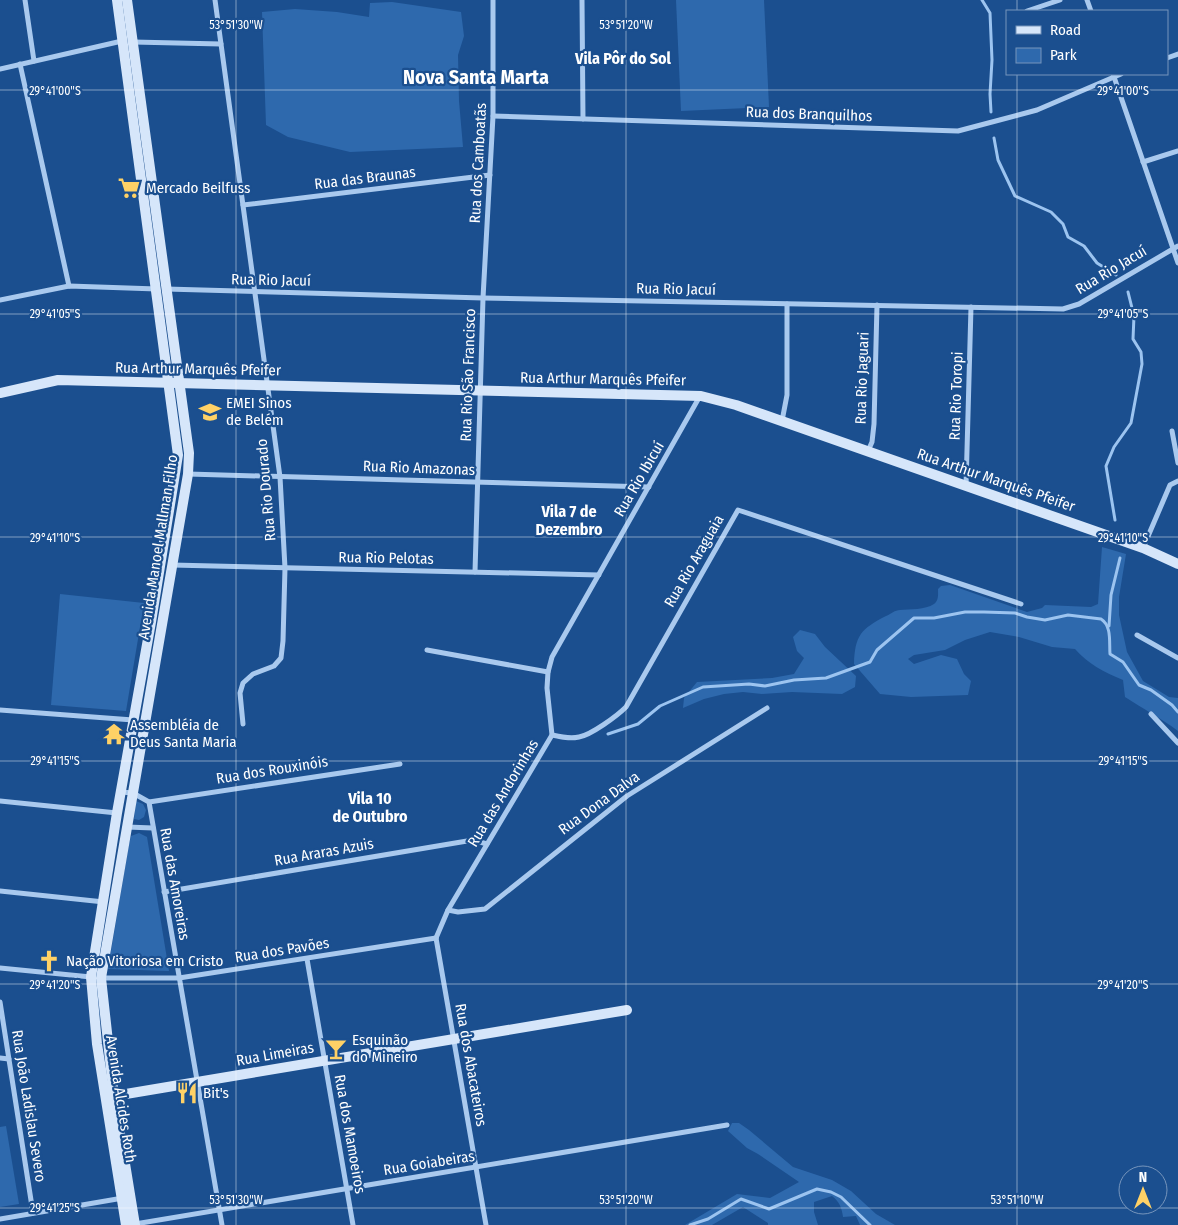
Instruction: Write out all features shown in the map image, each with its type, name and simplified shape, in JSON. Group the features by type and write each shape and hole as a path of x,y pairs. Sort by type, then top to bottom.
{"street":[{"path":"25,0 34,61"},
{"name":"Avenida Manoel Mallman Filho","path":"96,978 127,827 188,474 189,453 180,384 161,289 127,41 116,0"},
{"name":"Avenida Manoel Mallman Filho","path":"127,0 127,41"},
{"name":"Rua Rio Dourado","path":"215,0 280,477 285,568 281,658 274,666 253,674 244,683 240,693 243,724"},
{"name":"Rua dos Camboatãs","path":"483,298 494,116 493,0"},
{"path":"582,0 583,119"},
{"path":"1030,10 1060,0"},
{"path":"0,69 127,41 221,44"},
{"path":"20,64 69,286"},
{"path":"1113,75 1175,247 1178,263"},
{"name":"Rua dos Branquilhos","path":"494,116 958,132 1037,110 1113,75"},
{"path":"1143,162 1178,151"},
{"name":"Rua das Braunas","path":"243,205 490,175"},
{"name":"Rua Rio Jacuí","path":"0,300 69,286 483,298 1063,309 1079,304 1175,247"},
{"name":"Avenida Manoel Mallman Filho","path":"96,978 104,902 120,792 151,622 178,455 168,383 161,289"},
{"name":"Rua Rio São Francisco","path":"475,572 483,298"},
{"path":"782,421 787,395 787,304"},
{"name":"Rua Rio Jaguari","path":"868,451 872,442 874,424 877,305"},
{"name":"Rua Rio Toropi","path":"966,486 971,307"},
{"name":"Rua Arthur Marquês Pfeifer","path":"0,393 58,380 701,396 736,405 868,451 1143,548 1178,564"},
{"name":"Rua Rio Ibicuí","path":"599,575 701,396"},
{"path":"1172,431 1178,463"},
{"name":"Rua Rio Amazonas","path":"188,474 649,487"},
{"path":"1143,548 1170,485 1178,481"},
{"name":"Rua Rio Araguaia","path":"552,735 568,738 582,737 616,716 626,707 738,510 1021,604"},
{"name":"Rua Rio Pelotas","path":"172,565 599,575"},
{"name":"Rua das Andorinhas","path":"436,938 448,910 552,735 547,688 548,672 552,657 599,575"},
{"path":"1137,635 1178,658"},
{"path":"427,650 548,672"},
{"name":"Rua Dona Dalva","path":"448,910 458,912 485,909 626,796 767,708"},
{"path":"0,710 133,720"},
{"path":"1151,714 1178,743"},
{"name":"Rua dos Rouxinóis","path":"149,802 400,764"},
{"path":"120,792 133,793 149,802"},
{"path":"0,801 117,813"},
{"name":"Rua das Amoreiras","path":"149,802 222,1225"},
{"path":"127,827 153,828"},
{"name":"Rua Araras Azuis","path":"164,892 472,840 487,844"},
{"path":"0,891 104,902"},
{"name":"Rua dos Pavões","path":"0,968 96,978 179,978 436,938"},
{"name":"Rua dos Abacateiros","path":"436,938 486,1225"},
{"name":"Rua dos Mamoeiros","path":"307,958 353,1225"},
{"name":"Avenida Alcides Roth","path":"96,978 97,1044 110,1097 126,1198 126,1225"},
{"name":"Rua João Ladislau Severo","path":"0,1002 33,1213"},
{"name":"Rua Limeiras","path":"110,1097 627,1010"},
{"path":"0,1058 9,1059"},
{"name":"Rua Goiabeiras","path":"135,1225 728,1125"},
{"path":"0,1219 126,1198"},
{"name":"Avenida Alcides Roth","path":"126,1198 135,1225"}],"green space":[{"path":"676,0 764,0 769,107 681,111"},
{"path":"392,2 461,12 464,36 458,55 463,147 350,152 288,137 266,125 262,12 295,9 337,12 369,17 370,3"},
{"path":"1102,547 1126,554 1119,597 1119,615 1127,652 1143,681 1169,697 1178,698 1178,731 1125,697 1123,680 1097,667 1075,649 1052,647 1019,637 990,632 965,640 945,650 914,655 908,659 914,664 941,655 957,659 964,674 971,681 968,695 911,697 880,694 854,664 858,639 865,629 896,611 922,608 934,604 937,599 938,589 941,586 950,585 1027,612 1042,608 1045,605 1091,607 1098,604"},
{"path":"60,594 144,603 126,711 51,705"},
{"path":"800,630 815,634 825,647 856,676 855,687 842,694 792,692 762,694 743,692 724,694 704,699 683,708 684,698 697,682 772,678 794,674 804,658 797,651 793,637"},
{"path":"136,801 143,804 146,810 144,817 139,820 134,819"},
{"path":"139,833 147,837 169,971 108,969 129,844 131,836"},
{"path":"732,1123 739,1123 749,1130 793,1167 832,1180 851,1191 876,1214 895,1225 860,1225 856,1216 843,1217 840,1205 832,1196 814,1202 814,1212 818,1225 768,1225 768,1223 743,1207 712,1225 685,1225 737,1194 770,1198 799,1182 747,1148 728,1131"},
{"path":"6,1126 19,1204 0,1207 0,1127"}],"waterway":[{"path":"982,0 990,13 992,60 991,112"},
{"path":"994,138 998,160 1015,196 1051,212 1063,224 1068,237 1084,246 1097,263 1116,275"},
{"path":"1115,520 1106,466 1114,447 1131,423 1142,364 1141,352 1133,339 1134,316 1128,292"},
{"path":"1109,626 1111,595 1120,558"},
{"path":"608,734 638,724 660,706 703,687 749,684 765,686 794,680 826,678 870,662 877,650 914,618 934,618 965,612 1015,613 1045,620 1068,615 1101,619 1107,626 1110,639 1110,654 1123,662 1139,685 1151,690 1172,705 1178,712"},
{"path":"690,1225 708,1219 741,1199 769,1209 817,1189 831,1192 841,1197 870,1225"}],"place":[{"name":"Mercado Beilfuss","path":"129,188"},
{"name":"EMEI Sinos de Belém","path":"210,412"},
{"name":"Assembléia de Deus Santa Maria","path":"114,734"},
{"name":"Nação Vitoriosa em Cristo","path":"49,961"},
{"name":"Esquinão do Mineiro","path":"336,1049"},
{"name":"Bit's","path":"187,1093"}],"district":[{"name":"Vila Pôr do Sol","path":"623,58"},
{"name":"Nova Santa Marta","path":"476,77"},
{"name":"Vila 7 de Dezembro","path":"569,520"},
{"name":"Vila 10 de Outubro","path":"370,807"}]}
